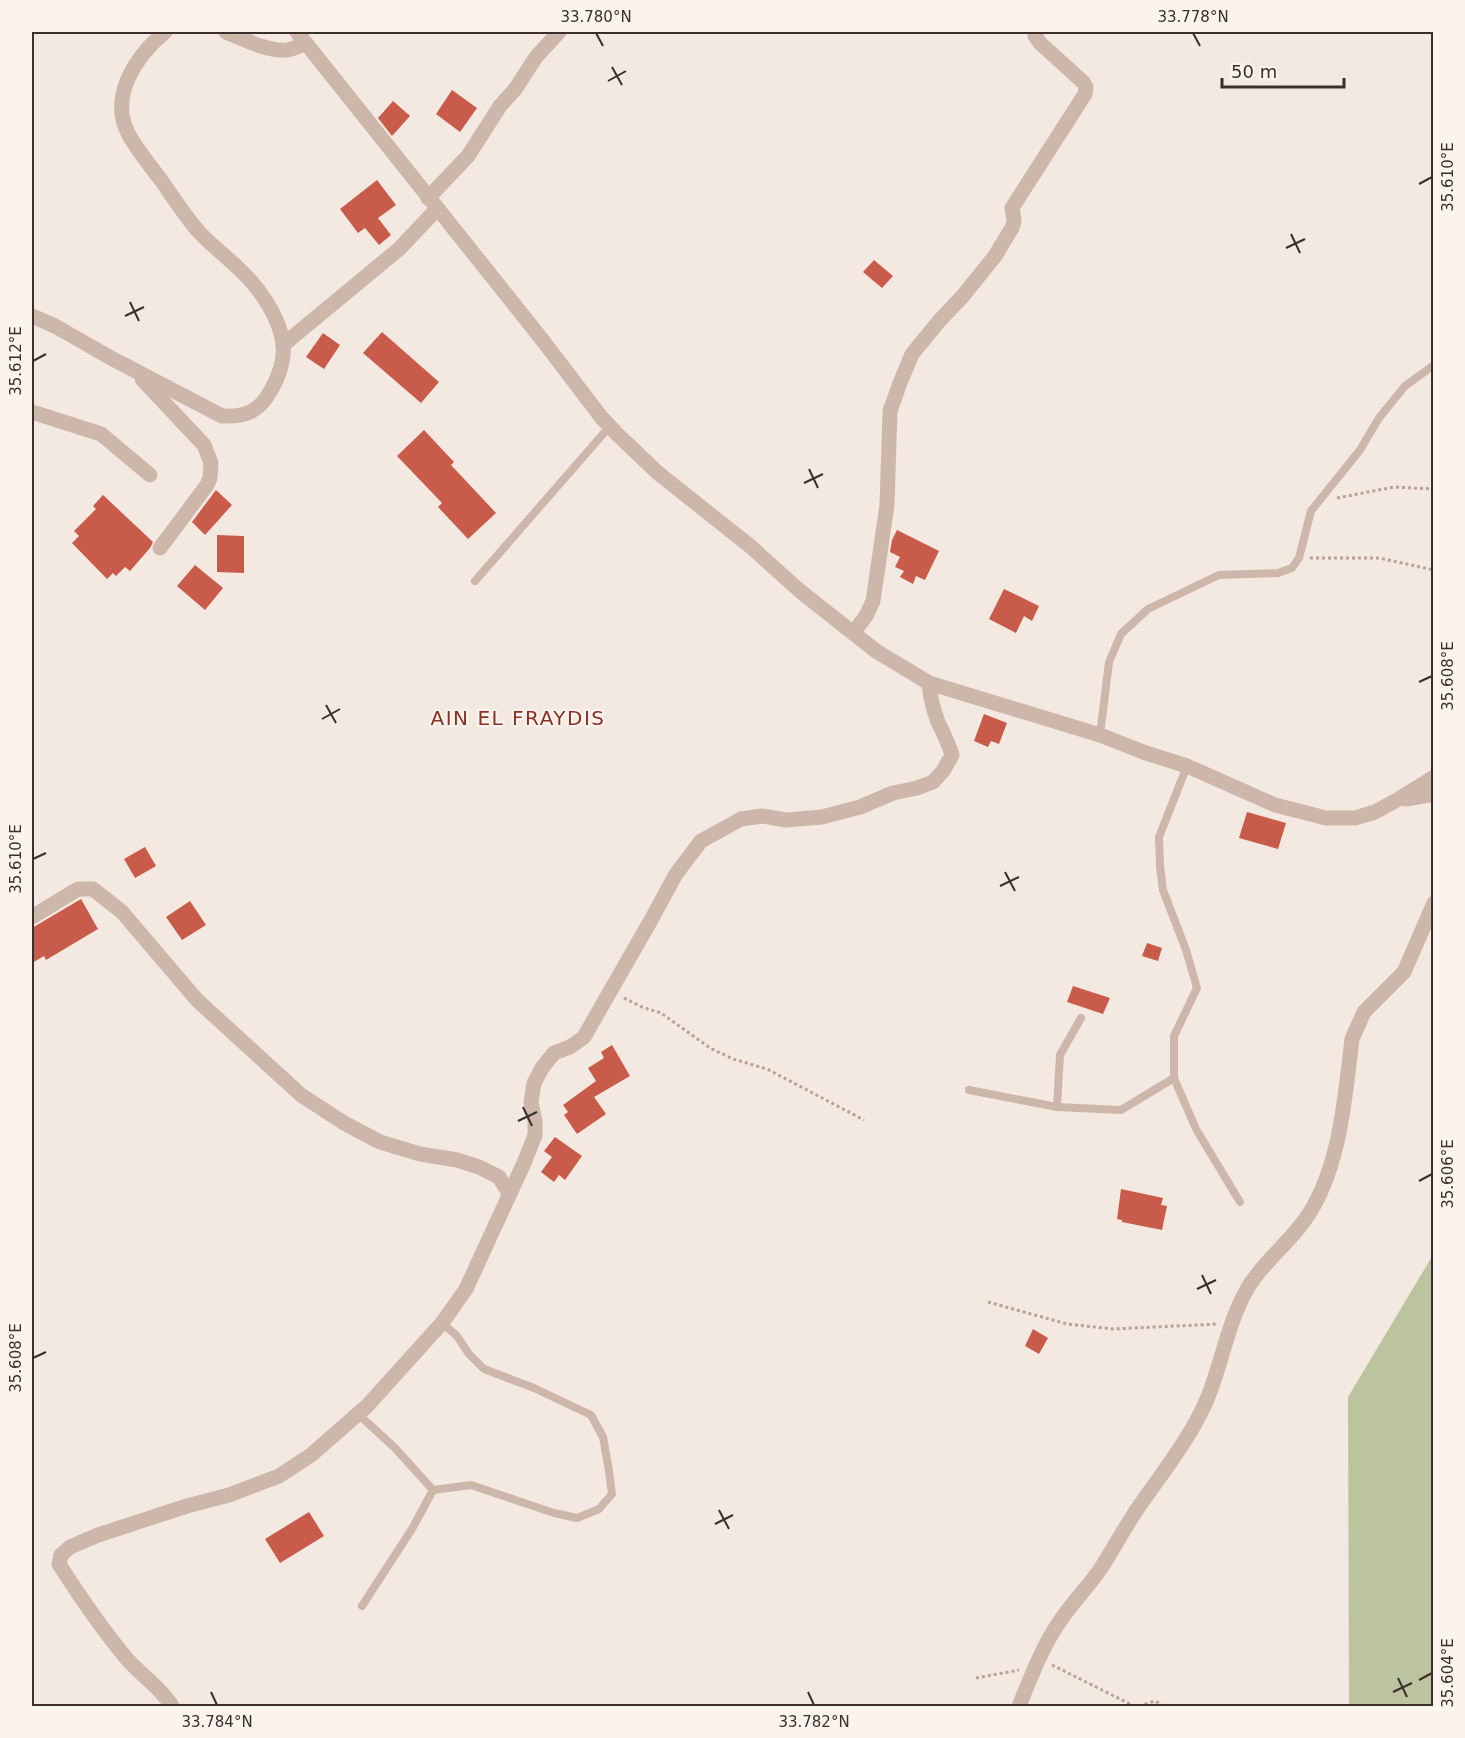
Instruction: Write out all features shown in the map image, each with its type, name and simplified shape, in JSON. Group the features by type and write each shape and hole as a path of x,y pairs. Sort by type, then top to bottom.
{"street":[{"path":"32,316 55,326 222,416 239,416 251,412 267,398 278,378 283,345 278,325 264,299 242,271 199,231 128,134 122,104 126,82 132,69 151,43 165,32"},
{"path":"226,32 281,50 293,49 301,38 610,426 658,473 876,651 929,683 1100,735 1187,766 1275,805 1326,818 1354,818 1375,812 1434,777"},
{"path":"283,345 399,249 468,156 487,125 516,88 536,57 559,32"},
{"path":"853,633 866,616 873,601 887,505 890,411 905,368 912,354 995,256 1012,228 1014,221 1011,208 1085,94 1086,87 1083,82 1040,44 1035,36 1036,32"},
{"path":"134,370 198,438 208,454 210,463 210,478 207,484 160,548"},
{"path":"32,412 101,434 150,475"},
{"path":"172,1707 129,1661 102,1627 59,1564 61,1555 70,1547 98,1535 229,1495 279,1476 311,1455 358,1414 441,1323 466,1289 535,1135 536,1121 531,1102 534,1083 554,1053 570,1047 584,1037 676,874 701,841 741,819 762,816 786,820 822,817 860,807 893,793 933,782 943,771 952,755 948,739 938,722 931,700 929,683"},
{"path":"1397,800 1434,796"},
{"path":"32,917 78,889 93,889 122,912 197,1000 301,1095 344,1123 380,1142 420,1154 457,1160 479,1167 499,1177 509,1193"},
{"path":"1019,1707 1037,1662 1060,1620 1100,1570 1138,1507 1199,1418 1213,1385 1231,1324 1254,1276 1286,1245 1320,1195 1332,1163 1342,1118 1352,1039 1356,1027 1364,1012 1404,972 1434,903"}],"lane":[{"path":"1100,735 1109,662 1121,634 1148,609 1219,574 1278,573 1293,568 1299,558 1311,511 1360,450 1379,418 1405,386 1434,365"},
{"path":"476,581 610,426"},
{"path":"1187,766 1159,837 1163,890 1186,950 1197,988 1174,1036 1174,1078 1196,1129 1240,1202"},
{"path":"1057,1107 1060,1055 1081,1018"},
{"path":"969,1090 1057,1107 1121,1110 1174,1078"},
{"path":"433,1490 471,1485 554,1514 577,1518 599,1509 612,1494 603,1437 591,1415 534,1388 484,1369 469,1354 457,1336 441,1323"},
{"path":"358,1414 395,1448 433,1490"},
{"path":"362,1606 412,1528 433,1490"}],"path":[{"path":"1318,502 1394,487 1434,489"},
{"path":"1299,558 1379,558 1434,570"},
{"path":"611,992 642,1007 661,1013 710,1048 733,1059 767,1069 864,1120"},
{"path":"988,1302 1067,1324 1105,1328 1231,1324"},
{"path":"976,1678 1037,1662 1137,1707 1155,1701 1164,1707"}],"green space":[{"path":"1433,1255 1433,1706 1349,1706 1348,1397"}],"building":[{"path":"452,90 477,108 460,132 436,114"},
{"path":"393,101 410,116 392,136 378,118"},
{"path":"377,180 396,205 378,218 391,235 379,245 365,228 358,233 340,209"},
{"path":"874,260 893,276 882,288 863,272"},
{"path":"382,332 439,382 421,403 363,353"},
{"path":"323,333 340,345 324,369 306,357"},
{"path":"424,430 454,462 451,465 496,513 468,539 438,507 442,503 397,456"},
{"path":"216,490 232,505 205,535 192,522"},
{"path":"103,495 153,542 130,571 125,567 116,576 113,573 107,579 72,543 79,536 74,531 96,509 93,506"},
{"path":"897,530 939,551 925,580 916,576 913,584 900,577 904,571 895,567 900,557 890,552"},
{"path":"217,535 244,536 244,573 217,572"},
{"path":"195,565 223,588 205,610 177,586"},
{"path":"1004,589 1039,606 1032,621 1024,616 1016,633 989,619"},
{"path":"984,714 1007,723 999,744 991,741 988,747 974,741"},
{"path":"1247,812 1286,823 1278,849 1239,838"},
{"path":"145,847 156,866 135,878 124,859"},
{"path":"81,899 98,929 46,960 44,956 32,963 32,928"},
{"path":"190,901 206,925 182,940 166,917"},
{"path":"1147,943 1162,948 1158,961 1142,956"},
{"path":"1073,986 1110,998 1103,1014 1067,1002"},
{"path":"612,1045 630,1076 594,1097 606,1114 577,1134 564,1115 568,1112 563,1105 596,1081 588,1068 604,1058 601,1052"},
{"path":"555,1137 582,1156 565,1180 559,1175 554,1182 541,1172 552,1157 544,1151"},
{"path":"1121,1189 1163,1198 1161,1205 1167,1206 1162,1230 1117,1219"},
{"path":"1033,1329 1048,1338 1039,1354 1025,1346"},
{"path":"309,1512 324,1536 280,1563 265,1539"}],"district":[{"name":"AIN EL FRAYDIS","path":"518,718"}]}
